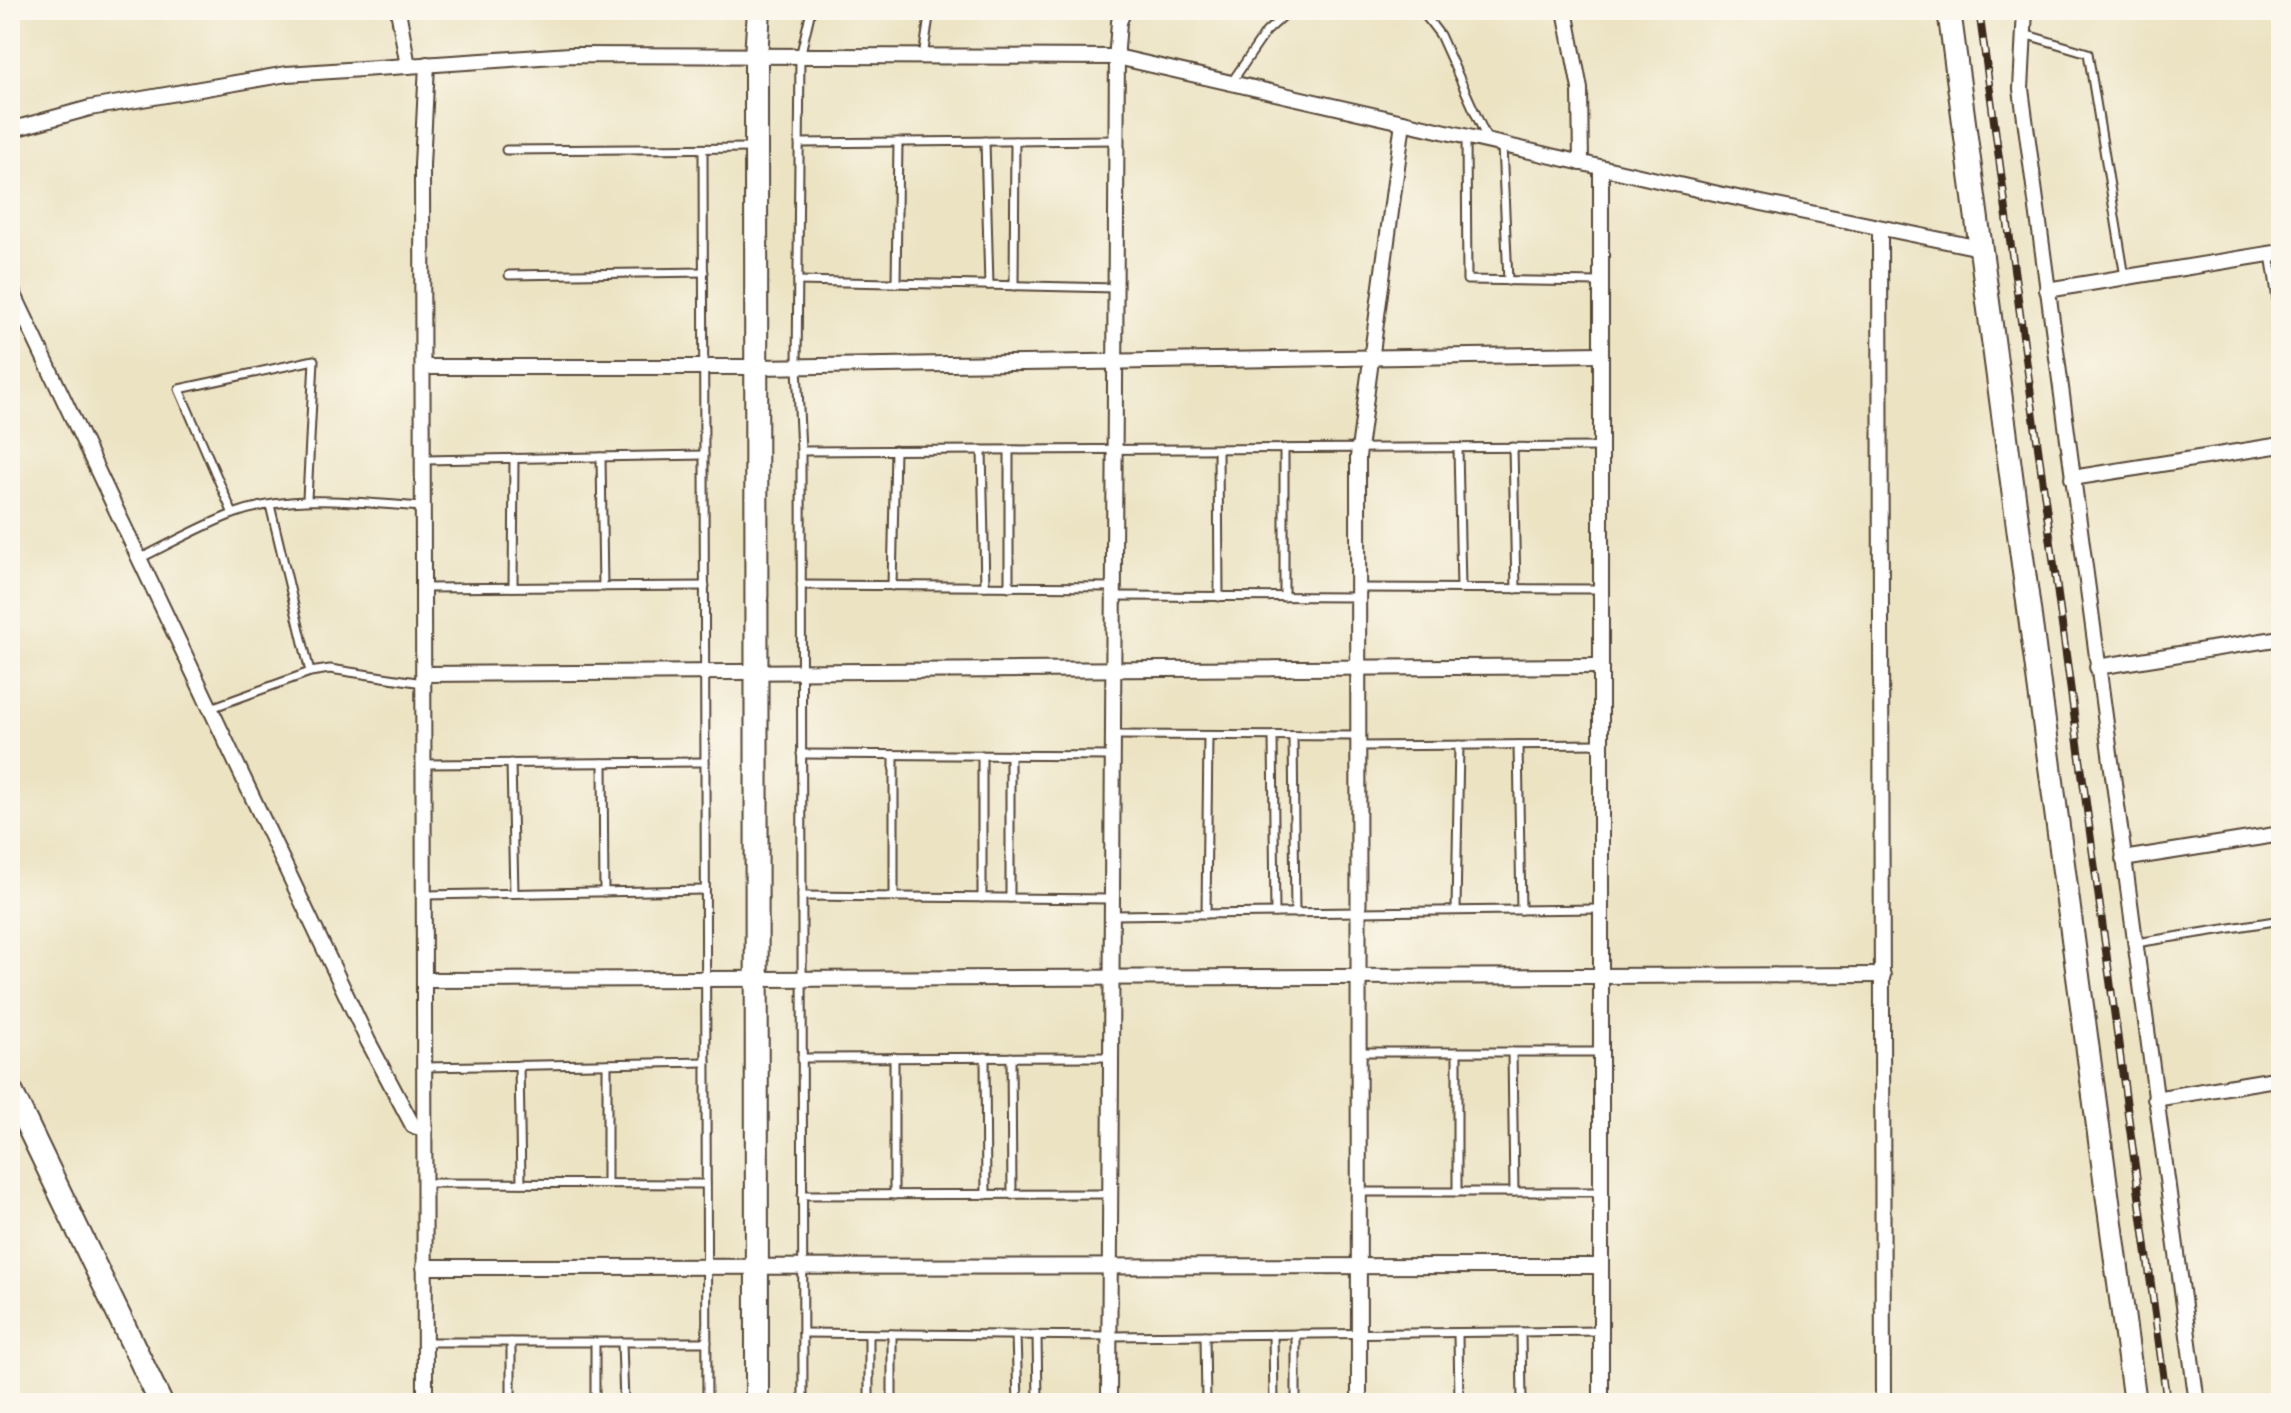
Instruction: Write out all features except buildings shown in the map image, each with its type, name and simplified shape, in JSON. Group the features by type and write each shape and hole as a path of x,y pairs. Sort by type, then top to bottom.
{"street":[{"path":"398,10 408,66"},
{"path":"757,1403 756,57 759,10"},
{"path":"1109,1403 1117,57 1119,22 1124,10"},
{"path":"1565,10 1580,89 1581,163"},
{"path":"1949,10 2135,1403"},
{"path":"2025,10 2021,89 2197,1403"},
{"path":"10,130 90,108 287,74 427,64 570,55 1117,57 1601,168 1980,248"},
{"path":"425,1403 426,764 422,165 427,64"},
{"path":"1359,1403 1359,448 1403,122"},
{"path":"1601,168 1601,1403"},
{"path":"1880,228 1883,1403"},
{"path":"2047,290 2276,253"},
{"path":"10,286 368,1041 413,1126 425,1129"},
{"path":"424,367 797,367 1601,354"},
{"path":"2072,478 2281,445"},
{"path":"2097,667 2281,638"},
{"path":"425,679 758,671 1601,666"},
{"path":"2123,859 2281,834"},
{"path":"425,980 706,976 1883,975"},
{"path":"2155,1099 2281,1078"},
{"path":"10,1089 16,1119 161,1403"},
{"path":"424,1267 707,1264 1600,1266"}],"lane":[{"path":"803,1403 801,451 797,367 800,57 811,10"},
{"path":"923,57 930,10"},
{"path":"1231,83 1266,32 1290,10"},
{"path":"1421,10 1440,35 1495,144 1508,281"},
{"path":"2023,33 2088,53 2125,277"},
{"path":"1466,137 1467,280 1601,282"},
{"path":"799,143 1118,140"},
{"path":"985,141 989,285"},
{"path":"1014,286 1015,141"},
{"path":"896,283 898,142"},
{"path":"506,150 756,148"},
{"path":"703,149 707,1403"},
{"path":"2276,253 2281,326"},
{"path":"509,275 704,272"},
{"path":"798,281 1117,288"},
{"path":"233,514 179,389 314,360 307,499"},
{"path":"1513,447 1516,589"},
{"path":"801,451 1601,447"},
{"path":"1284,448 1284,597"},
{"path":"1458,448 1461,588"},
{"path":"1218,449 1219,597"},
{"path":"892,586 895,450"},
{"path":"982,450 985,586"},
{"path":"1009,450 1009,587"},
{"path":"424,460 704,455"},
{"path":"601,457 603,587"},
{"path":"513,587 514,458"},
{"path":"139,559 233,514 270,505 307,499 424,507"},
{"path":"270,505 310,672"},
{"path":"801,585 985,586 1219,597 1284,597 1461,588 1601,589"},
{"path":"425,588 705,586"},
{"path":"210,709 310,672 330,669 425,679"},
{"path":"1111,735 1293,736 1459,745 1601,744"},
{"path":"1206,914 1208,736"},
{"path":"1273,736 1275,913"},
{"path":"1293,736 1295,913"},
{"path":"1456,910 1459,745"},
{"path":"1518,745 1521,910"},
{"path":"801,754 1111,756"},
{"path":"894,755 894,897"},
{"path":"982,755 982,898"},
{"path":"1010,755 1010,898"},
{"path":"426,764 705,762"},
{"path":"511,763 514,893"},
{"path":"603,763 604,892"},
{"path":"426,895 705,890"},
{"path":"802,896 1110,899"},
{"path":"1110,915 1600,909"},
{"path":"2134,943 2281,920"},
{"path":"1358,1052 1600,1052"},
{"path":"1457,1052 1457,1192"},
{"path":"1512,1052 1514,1192"},
{"path":"894,1057 894,1195"},
{"path":"985,1057 986,1195"},
{"path":"1011,1057 1012,1195"},
{"path":"802,1058 1110,1057"},
{"path":"425,1067 706,1062"},
{"path":"607,1064 607,1183"},
{"path":"519,1065 521,1183"},
{"path":"425,1183 706,1184"},
{"path":"1358,1192 1600,1192"},
{"path":"802,1195 1110,1194"},
{"path":"803,1333 1110,1336 1601,1331"},
{"path":"1521,1332 1522,1403"},
{"path":"1458,1333 1459,1403"},
{"path":"869,1334 869,1403"},
{"path":"892,1334 892,1403"},
{"path":"1273,1334 1274,1403"},
{"path":"1296,1334 1296,1403"},
{"path":"1016,1335 1018,1403"},
{"path":"1037,1335 1038,1403"},
{"path":"1205,1335 1206,1403"},
{"path":"425,1342 707,1342"},
{"path":"511,1342 511,1403"},
{"path":"595,1342 595,1403"},
{"path":"622,1342 624,1403"}],"railway":[{"path":"1979,10 2167,1403"}]}
